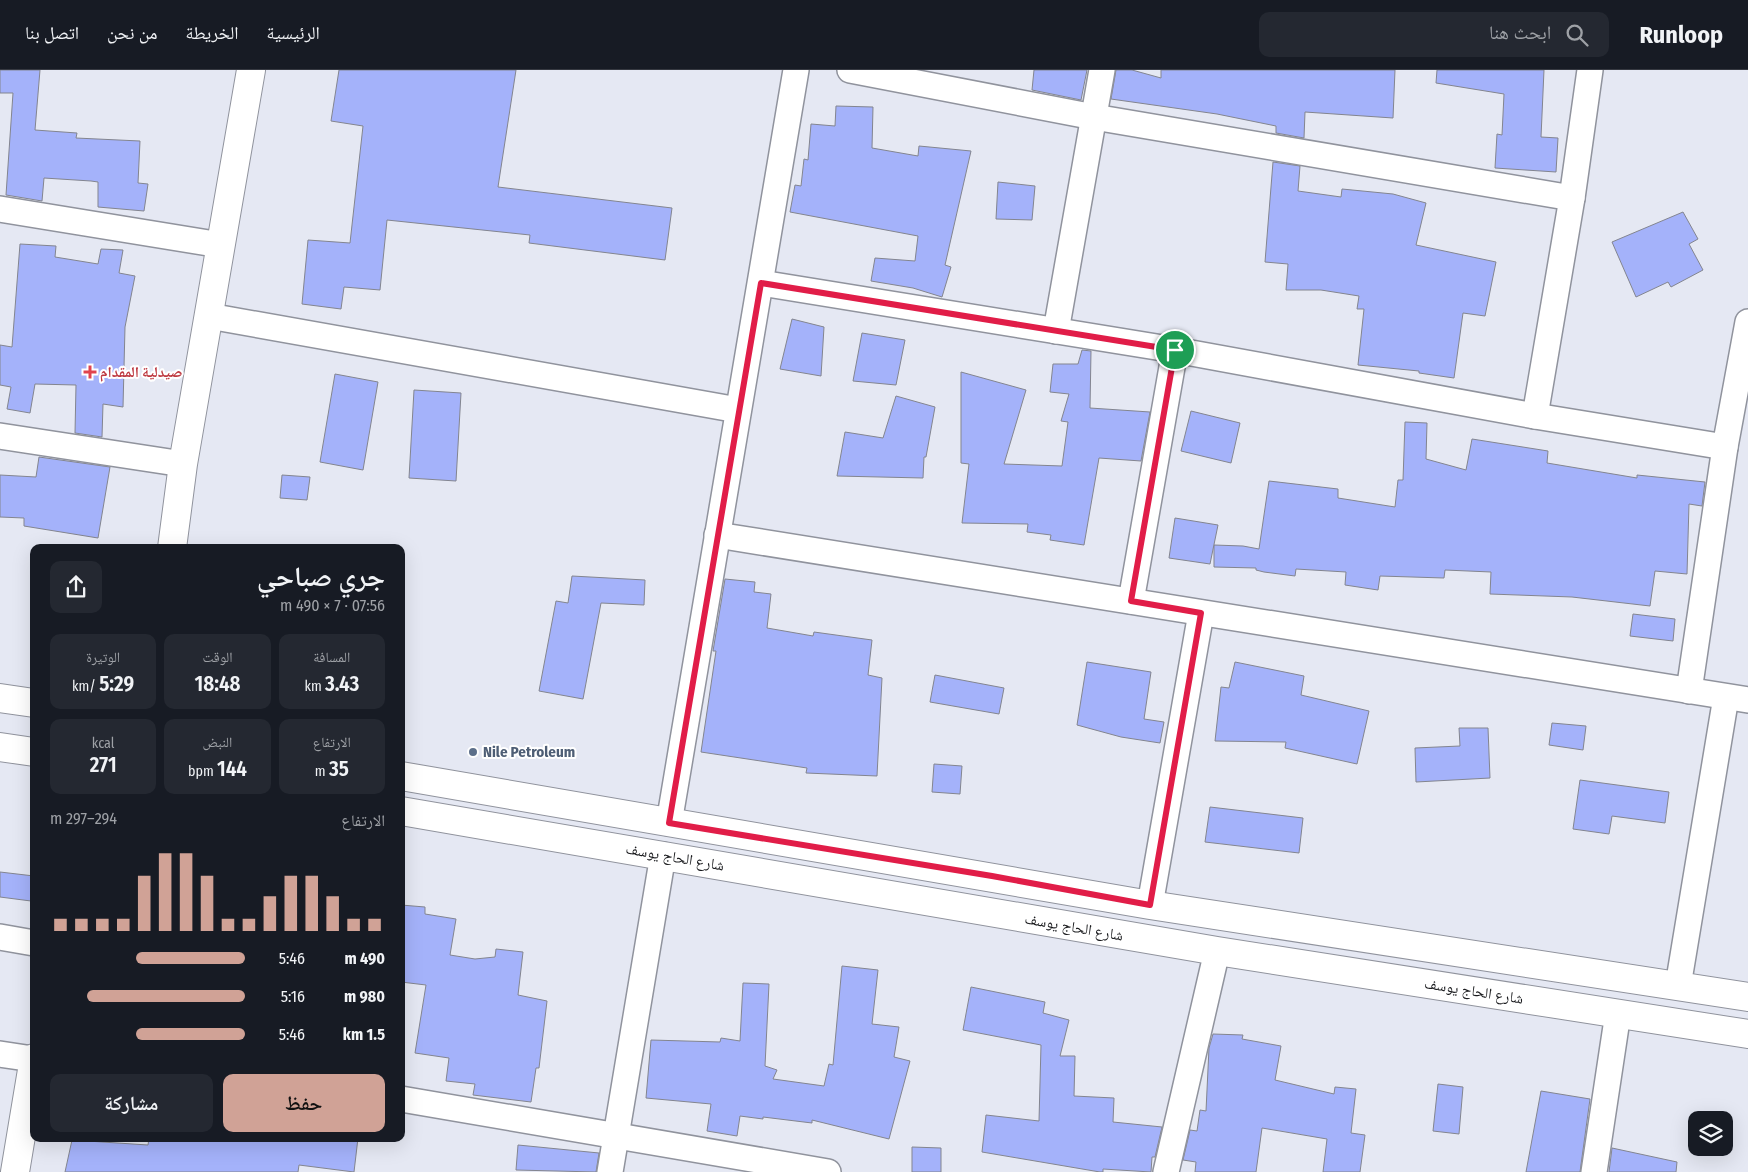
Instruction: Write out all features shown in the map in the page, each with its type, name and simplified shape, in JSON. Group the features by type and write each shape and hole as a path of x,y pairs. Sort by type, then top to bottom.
{"main road":[{"path":"173,544 183,464 251,70"},
{"path":"0,698 30,702"},
{"path":"0,747 30,751"},
{"path":"405,777 669,823 992,876 1150,905 1748,997"},
{"name":"شارع الحاج يوسف","path":"405,812 1217,951 1748,1034"},
{"path":"10,1168 30,1077"}],"street":[{"path":"669,823 716,534 761,283 796,70"},
{"path":"850,70 1094,117 1572,198"},
{"path":"1056,331 1102,70"},
{"path":"1535,416 1572,198 1590,70"},
{"path":"0,208 222,245"},
{"path":"761,283 1175,350 1535,416 1725,447"},
{"path":"209,316 738,410"},
{"path":"1689,691 1725,447 1744,378 1748,322"},
{"path":"1131,601 1175,350"},
{"path":"0,436 183,464"},
{"path":"716,534 1737,699 1678,986"},
{"path":"1150,905 1201,613"},
{"path":"610,1172 663,855"},
{"path":"0,937 30,942"},
{"path":"1166,1172 1217,951"},
{"path":"1594,1172 1618,1013"},
{"path":"0,1054 30,1058"},
{"path":"405,1100 828,1172"}],"building":[{"path":"0,70 40,70 35,130 77,133 76,138 140,141 138,183 148,184 144,211 98,207 98,182 91,181 44,178 42,201 6,195 13,93 0,93"},
{"path":"339,70 516,70 498,187 672,208 665,260 529,243 530,235 387,220 380,290 344,287 341,309 302,304 308,240 350,243 363,126 331,121"},
{"path":"1034,70 1087,70 1081,100 1032,90"},
{"path":"1116,70 1132,70 1161,78 1161,70 1395,70 1393,118 1305,112 1304,138 1276,133 1276,126 1217,114 1111,99"},
{"path":"1437,70 1544,70 1541,137 1558,138 1556,172 1495,168 1497,134 1502,135 1504,94 1436,83"},
{"path":"836,106 873,107 872,148 918,156 919,146 971,151 945,265 951,267 942,297 913,288 871,281 875,258 915,261 918,236 790,212 795,185 801,186 804,159 808,160 811,124 835,126"},
{"path":"1273,162 1300,166 1298,191 1341,197 1342,189 1393,194 1426,203 1416,245 1496,262 1485,316 1463,313 1454,378 1419,373 1419,371 1358,365 1364,309 1357,309 1359,296 1321,290 1286,290 1288,264 1265,262"},
{"path":"998,182 1035,186 1032,220 996,219"},
{"path":"1683,212 1698,239 1689,244 1703,270 1671,287 1668,282 1636,297 1612,242"},
{"path":"20,244 56,246 55,257 98,264 101,249 123,250 119,273 135,276 125,327 123,407 103,404 102,437 75,433 76,385 35,384 30,413 7,409 11,387 0,385 0,345 12,347"},
{"path":"792,319 824,327 821,376 780,369"},
{"path":"862,333 905,340 896,385 853,381"},
{"path":"1082,350 1091,351 1090,408 1150,412 1141,461 1099,458 1084,545 1050,540 1051,535 1027,532 1028,524 962,523 969,464 961,463 961,372 1026,390 1004,464 1062,466 1068,422 1061,421 1069,394 1050,392 1053,364 1078,364"},
{"path":"335,374 378,382 363,470 320,462"},
{"path":"414,390 461,393 456,481 409,478"},
{"path":"896,396 935,407 926,457 924,457 923,478 837,476 845,432 883,438"},
{"path":"1191,411 1240,423 1231,463 1181,451"},
{"path":"1405,422 1427,423 1426,459 1466,470 1472,439 1548,451 1547,463 1637,478 1637,475 1705,482 1702,506 1689,504 1687,574 1655,571 1650,606 1572,597 1490,594 1491,572 1445,570 1444,578 1380,576 1378,590 1345,585 1346,572 1296,569 1295,576 1264,572 1256,570 1256,568 1214,567 1214,545 1243,546 1259,549 1269,481 1338,489 1338,498 1395,507 1398,480 1403,480"},
{"path":"39,457 110,467 98,538 24,526 24,518 0,517 0,475 36,477"},
{"path":"282,475 310,477 307,500 280,498"},
{"path":"1175,518 1218,525 1210,564 1169,558"},
{"path":"572,576 645,580 644,605 601,603 583,699 539,691 556,601 568,603"},
{"path":"725,579 755,582 754,592 771,594 767,628 813,636 814,632 872,640 868,675 882,678 877,776 806,773 807,768 701,752 716,651 713,651"},
{"path":"1633,614 1675,619 1673,641 1630,636"},
{"path":"1087,662 1151,672 1144,719 1164,722 1160,743 1121,737 1077,725"},
{"path":"1235,662 1304,676 1301,695 1369,711 1357,764 1285,748 1286,742 1215,741 1221,687 1229,688"},
{"path":"935,675 1004,688 999,714 930,702"},
{"path":"1552,723 1586,726 1583,750 1549,745"},
{"path":"1459,728 1488,728 1490,778 1416,782 1415,748 1460,746"},
{"path":"934,764 962,766 960,794 932,792"},
{"path":"1580,780 1669,792 1665,823 1612,816 1609,834 1573,829"},
{"path":"1210,807 1303,818 1299,853 1205,842"},
{"path":"0,872 30,876 30,901 0,897"},
{"path":"405,905 425,907 425,914 456,919 450,955 475,959 495,957 496,949 523,952 518,995 547,1001 539,1068 536,1068 531,1102 473,1095 475,1084 446,1081 449,1058 415,1053 426,985 405,982"},
{"path":"842,966 878,970 872,1024 899,1027 894,1057 910,1061 889,1139 812,1120 812,1123 763,1117 763,1119 740,1116 737,1136 707,1131 711,1104 646,1098 651,1040 720,1042 721,1038 740,1041 743,983 769,984 765,1066 777,1070 773,1079 824,1086 829,1064 833,1065"},
{"path":"971,987 1045,1002 1043,1013 1069,1020 1060,1056 1075,1056 1074,1096 1114,1098 1113,1122 1162,1127 1155,1157 1152,1157 1151,1172 1103,1169 1103,1172 1100,1172 982,1152 986,1115 1039,1121 1041,1045 963,1030"},
{"path":"1213,1034 1243,1035 1242,1039 1281,1046 1275,1080 1334,1094 1335,1087 1356,1089 1351,1133 1365,1135 1360,1172 1323,1172 1327,1139 1262,1128 1256,1172 1195,1172 1196,1162 1183,1160 1190,1130 1197,1131 1200,1110 1206,1111 1209,1048"},
{"path":"1438,1084 1463,1087 1459,1134 1433,1131"},
{"path":"1541,1091 1590,1099 1580,1172 1526,1172"},
{"path":"72,1142 148,1145 148,1142 358,1142 354,1172 299,1165 298,1172 65,1172"},
{"path":"518,1145 599,1153 596,1172 516,1170"},
{"path":"912,1147 941,1148 941,1172 912,1172"},
{"path":"1612,1148 1677,1162 1676,1172 1609,1172"}],"place":[{"name":"صيدلية المقدام","path":"90,372"},
{"name":"Nile Petroleum","path":"473,752"}],"route":[{"path":"761,283 1175,350 1131,601 1201,613 1150,905 992,876 669,823 716,534 761,283"}]}
